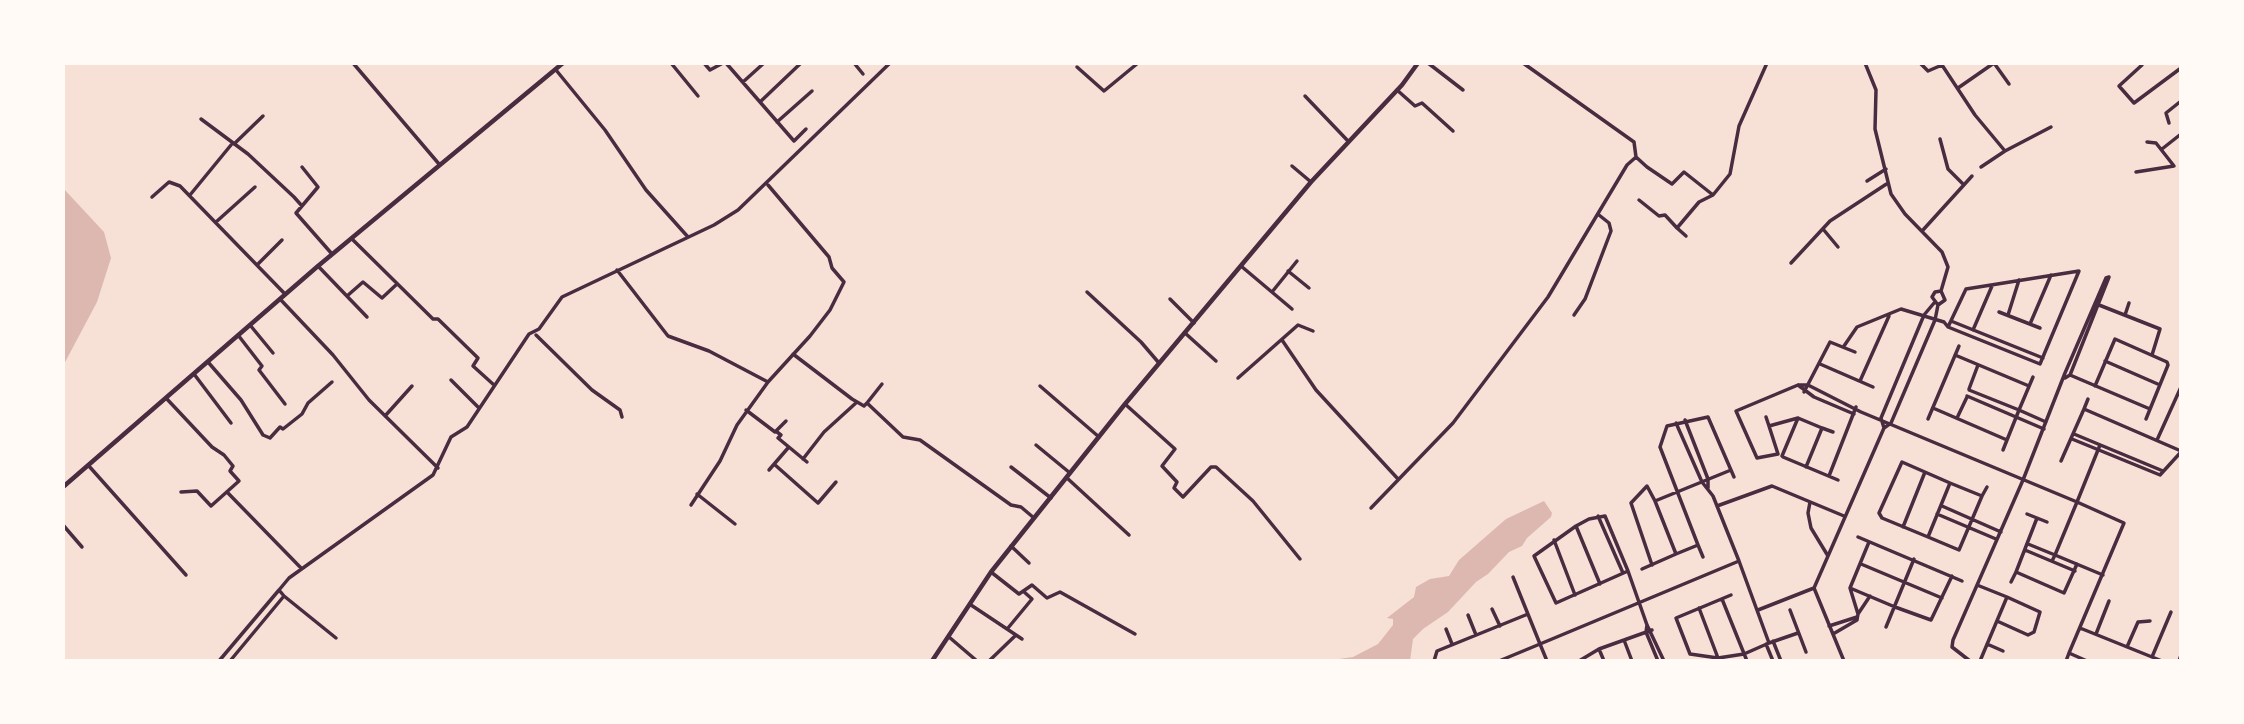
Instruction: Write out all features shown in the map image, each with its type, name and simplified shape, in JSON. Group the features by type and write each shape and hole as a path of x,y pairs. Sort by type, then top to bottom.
{"street":[{"path":"354,63 439,164"},
{"path":"63,487 317,266 563,63"},
{"path":"671,63 698,96"},
{"path":"704,63 710,70 724,63 794,141 806,129"},
{"path":"743,82 764,63"},
{"path":"760,102 801,63"},
{"path":"854,63 863,74"},
{"path":"622,417 620,410 592,390 534,337 562,297 728,218 768,185 890,63"},
{"path":"1077,67 1104,91 1138,63"},
{"path":"932,661 1011,545 1125,404 1311,182 1397,90 1418,63"},
{"path":"1428,63 1463,90"},
{"path":"1523,63 1634,142 1636,157 1672,184 1684,172 1713,195"},
{"path":"1677,228 1699,202 1713,195 1730,174 1739,126 1767,63"},
{"path":"1865,63 1876,90 1875,130 1895,201 1937,243 1948,267 1941,291 1945,300 1924,315 1881,418 1884,428"},
{"path":"1920,63 1928,71 1942,65 1975,116 2005,151"},
{"path":"1958,88 1994,63 2009,84"},
{"path":"2142,65 2119,86 2134,103 2181,68"},
{"path":"556,69 605,130 646,190 688,237"},
{"path":"1397,90 1415,106 1422,103 1453,131"},
{"path":"777,122 812,91"},
{"path":"1305,96 1348,141"},
{"path":"2169,123 2166,113 2181,101"},
{"path":"190,195 233,144 263,116"},
{"path":"201,119 302,206"},
{"path":"1981,167 2005,151 2052,127"},
{"path":"2162,149 2181,134"},
{"path":"1940,139 1948,169 1963,184"},
{"path":"2136,172 2173,167 2155,142 2147,142"},
{"path":"1371,508 1453,422 1548,297 1627,165 1636,157"},
{"path":"1293,166 1311,182"},
{"path":"302,167 318,187 296,213 332,254"},
{"path":"1867,181 1887,168"},
{"path":"1923,230 1972,176"},
{"path":"152,197 170,182 190,195 285,294"},
{"path":"1791,263 1849,206 1888,183"},
{"path":"691,505 747,410 830,310 844,282 832,268 829,257 768,185"},
{"path":"216,222 255,187"},
{"path":"1639,200 1659,216 1665,215 1686,236"},
{"path":"1574,316 1585,299 1611,231 1609,223 1599,215"},
{"path":"1823,229 1838,247"},
{"path":"351,238 397,285 478,358 473,366 494,385"},
{"path":"258,264 282,240"},
{"path":"1272,292 1297,261"},
{"path":"317,266 367,317"},
{"path":"1241,266 1292,309"},
{"path":"617,270 668,336 709,351 768,382"},
{"path":"1288,271 1309,288"},
{"path":"1844,346 1857,327 1902,309 1935,320 1951,320 2040,364 2079,271 1964,290 1951,320 1948,327"},
{"path":"2030,324 2051,275"},
{"path":"1970,661 1952,645 2109,277 2070,375"},
{"path":"2008,315 2019,279"},
{"path":"347,296 363,282 382,298 397,285"},
{"path":"1971,332 1992,285"},
{"path":"1758,610 1814,588 1844,516 1884,428 1891,423 1935,320 1936,304 1933,294 1941,291"},
{"path":"1087,292 1159,363"},
{"path":"280,299 385,416 438,468"},
{"path":"1170,299 1194,323"},
{"path":"2125,315 2129,303"},
{"path":"2098,304 2160,330 2152,355"},
{"path":"1998,312 2039,328"},
{"path":"1860,381 1890,314"},
{"path":"1944,322 1948,327 1971,332"},
{"path":"250,325 273,353"},
{"path":"1238,378 1298,325 1313,331"},
{"path":"219,661 301,568 425,481 438,468 452,437 467,427 530,332 539,329"},
{"path":"1185,333 1216,361"},
{"path":"238,335 262,366 258,370 285,404"},
{"path":"2095,386 2116,339 2168,364 2146,419"},
{"path":"1282,340 1316,390 1398,479"},
{"path":"1804,392 1830,341 1855,352"},
{"path":"1928,419 1959,346"},
{"path":"793,354 864,406 882,384"},
{"path":"1955,355 2029,386"},
{"path":"2105,361 2160,385"},
{"path":"208,362 241,400 263,435 270,438 279,427 283,429 302,414 308,403 332,382"},
{"path":"1820,364 1873,387"},
{"path":"1957,419 1978,365"},
{"path":"194,374 231,423"},
{"path":"2065,376 2070,375 2150,409"},
{"path":"2003,450 2033,377"},
{"path":"451,380 480,408"},
{"path":"1798,385 1804,392 1854,414 1861,412"},
{"path":"1838,480 1780,455 1754,457 1736,411 1798,385 1808,386 1856,407 1861,412 1881,418 2124,523 2066,661"},
{"path":"385,416 412,386"},
{"path":"1040,386 1099,437"},
{"path":"2157,440 2181,387"},
{"path":"1969,390 2046,422"},
{"path":"1967,396 2044,429"},
{"path":"166,398 233,466 230,471 239,481 211,506 197,491 181,492"},
{"path":"2062,461 2088,399"},
{"path":"747,410 776,431 788,448 805,461 824,432 857,402"},
{"path":"867,403 903,437 920,440 1011,505 1021,507 1034,518"},
{"path":"1125,404 1175,449 1162,466 1177,482 1174,488 1183,497 1211,467 1216,467 1253,501 1300,559"},
{"path":"1829,476 1856,407"},
{"path":"1933,408 2007,440"},
{"path":"2073,437 2160,475 2181,450 2084,409"},
{"path":"1703,557 1660,444 1667,426 1708,416 1734,477"},
{"path":"1766,417 1780,455"},
{"path":"1780,455 1798,418"},
{"path":"1769,426 1798,418 1833,432"},
{"path":"1685,420 1709,479 1708,488"},
{"path":"776,431 786,421"},
{"path":"1676,423 1702,482 1717,506 1758,610 1773,661"},
{"path":"1806,467 1822,428"},
{"path":"1036,445 1129,535"},
{"path":"2052,561 2099,447"},
{"path":"769,470 788,448"},
{"path":"1982,496 1902,462 1879,513 1882,518 1959,550 1987,486"},
{"path":"774,464 818,503 836,482"},
{"path":"88,465 186,575"},
{"path":"1011,467 1051,498"},
{"path":"1655,501 1731,470"},
{"path":"1903,527 1925,472"},
{"path":"1928,537 1950,483"},
{"path":"1652,565 1630,506 1647,486 1676,554"},
{"path":"1717,506 1772,486 1844,516"},
{"path":"227,492 301,568"},
{"path":"697,494 735,524"},
{"path":"1811,502 1808,513 1811,528 1828,556"},
{"path":"1941,506 2001,532"},
{"path":"1937,514 1997,540"},
{"path":"2027,514 2047,522"},
{"path":"1627,574 1553,601 1534,559 1535,555 1554,540 1598,516 1627,574 1658,661"},
{"path":"2011,582 2037,518"},
{"path":"63,524 82,547"},
{"path":"1576,526 1600,584"},
{"path":"1858,537 1962,580"},
{"path":"1554,540 1575,595"},
{"path":"1858,616 1850,588 1869,542"},
{"path":"2028,544 2103,575"},
{"path":"1011,545 1029,563"},
{"path":"1642,569 1698,545"},
{"path":"2025,550 2075,570"},
{"path":"1886,627 1913,559"},
{"path":"1499,661 1739,561"},
{"path":"1861,564 1942,598"},
{"path":"2016,572 2064,593 2077,565"},
{"path":"991,572 1018,594 1032,585 1049,599 1062,592 1135,634"},
{"path":"1850,588 1930,620 1952,576"},
{"path":"1513,577 1547,661"},
{"path":"1977,585 2040,611 2034,632 2028,635 1997,621"},
{"path":"1814,588 1844,661"},
{"path":"279,590 336,638"},
{"path":"1008,628 1032,599 1023,591"},
{"path":"230,661 284,596"},
{"path":"1731,596 1677,616 1675,620 1690,654 1718,659 1744,654 1798,633"},
{"path":"1833,634 1854,623 1870,596"},
{"path":"1980,661 2007,597"},
{"path":"1722,599 1747,661"},
{"path":"2096,634 2109,601"},
{"path":"971,605 1022,639"},
{"path":"1699,608 1718,659"},
{"path":"1492,609 1500,626"},
{"path":"1790,610 1806,652"},
{"path":"2152,657 2171,612"},
{"path":"1434,661 1437,651 1529,614"},
{"path":"1468,615 1476,635"},
{"path":"1829,626 1858,616"},
{"path":"2127,646 2138,622 2150,621"},
{"path":"1647,625 1652,629 1664,661"},
{"path":"2080,628 2162,661"},
{"path":"1446,629 1452,644"},
{"path":"1579,661 1599,649 1652,629"},
{"path":"989,661 1016,635"},
{"path":"949,637 977,661"},
{"path":"1624,640 1632,661"},
{"path":"1769,643 1781,661"},
{"path":"1987,644 2003,651"},
{"path":"1599,649 1604,661"},
{"path":"2069,653 2088,661"},
{"path":"2179,661 2181,655"}],"shaded area":[{"path":"63,188 104,232 111,258 97,302 63,366"},
{"path":"1544,501 1552,513 1551,517 1527,538 1522,546 1509,552 1488,574 1476,582 1448,612 1413,639 1410,661 1325,661 1353,657 1378,644 1393,625 1393,619 1387,618 1414,597 1416,587 1430,579 1449,576 1459,560 1506,519"}]}
